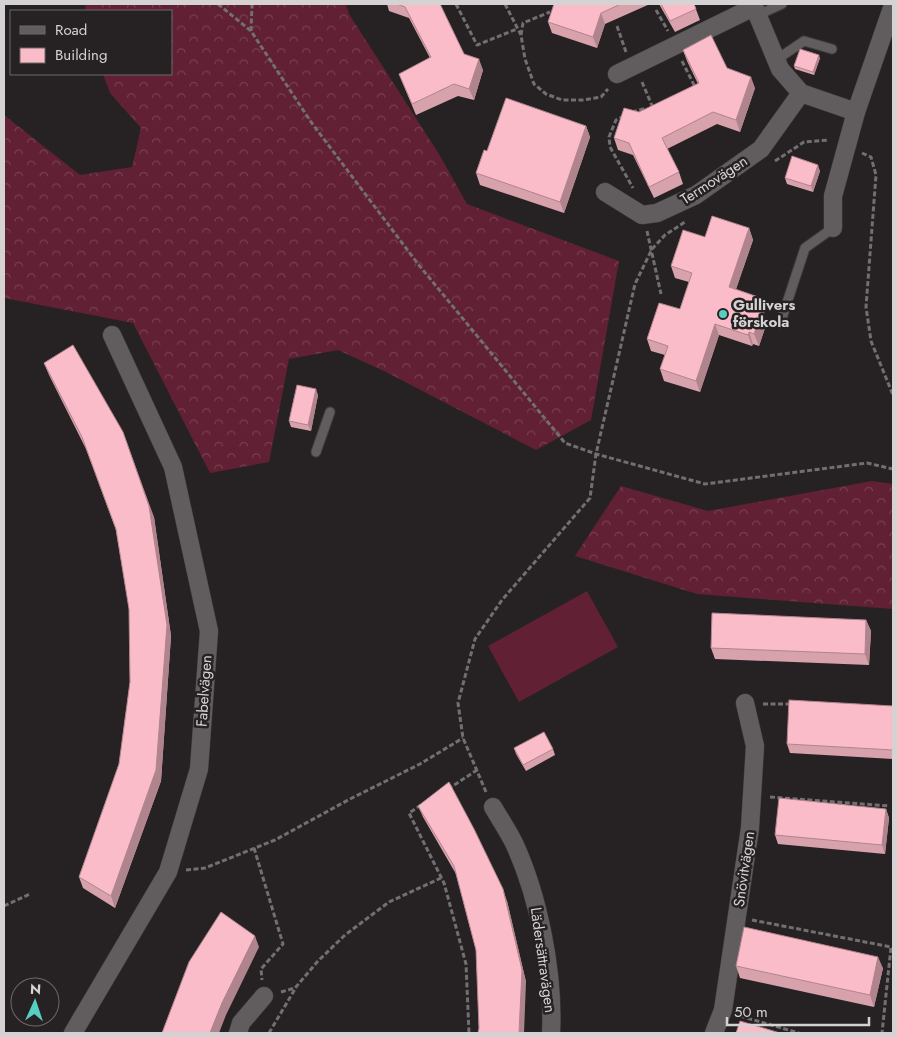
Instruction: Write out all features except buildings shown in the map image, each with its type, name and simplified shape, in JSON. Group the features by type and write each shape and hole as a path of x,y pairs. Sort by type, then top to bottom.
{"street":[{"path":"833,228 833,196 847,146 849,110 893,5"},
{"path":"617,74 676,44 755,8 780,69 801,93 849,110"},
{"name":"Termovägen","path":"642,215 657,213 696,195 761,149 801,93"},
{"path":"605,192 642,215"},
{"name":"Fabelvägen","path":"73,1033 168,872 199,769 209,631 173,467 112,335"},
{"name":"Snövitvägen","path":"714,1033 723,1010 750,828 755,746 745,703"},
{"name":"Lädersättravägen","path":"493,807 514,843 537,908 552,1007 551,1033"},
{"path":"238,1033 241,1023 264,996"}],"lane":[{"path":"755,8 782,4"},
{"path":"776,60 804,41 832,49"},
{"path":"780,324 806,248 833,228"},
{"path":"316,452 330,412"}],"path":[{"path":"218,4 251,30 311,122 418,264 565,443 596,454 705,484 867,463 893,469"},
{"path":"251,30 252,4"},
{"path":"456,4 478,45 517,29"},
{"path":"656,10 676,44 697,91"},
{"path":"521,36 523,22 550,12"},
{"path":"617,26 622,44 634,65 654,111 642,109 616,120 609,137 610,147 641,203 642,215 652,249 661,294"},
{"path":"829,140 849,110"},
{"path":"769,165 804,142 829,140 871,157 876,174 866,307 871,341 893,395"},
{"path":"493,807 463,738 458,703 475,639 502,600 590,498 596,454 635,284 652,249 665,235 689,219"},
{"path":"745,703 794,704"},
{"path":"168,872 205,868 275,840 420,764 463,738"},
{"path":"446,789 477,770"},
{"path":"752,795 890,806"},
{"path":"424,804 408,813 441,878 466,964 469,1033"},
{"path":"254,848 283,944 261,969 264,996 295,988"},
{"path":"269,1033 295,988 318,961 345,935 388,902 441,878"},
{"path":"4,906 30,894"},
{"path":"737,917 891,947 882,1033"},
{"path":"723,1010 799,1033"}],"green space":[{"path":"86,4 346,4 349,14 439,154 467,204 619,261 591,420 536,450 384,371 338,350 289,359 269,462 210,473 133,323 4,298 4,115 80,175 132,167 141,128 110,93 103,75 172,75 172,10 85,10"},
{"path":"872,481 893,484 893,609 697,594 575,556 621,486 708,511"},
{"path":"587,591 618,647 519,702 488,646"}],"place":[{"name":"Gullivers förskola","path":"723,314"}]}
